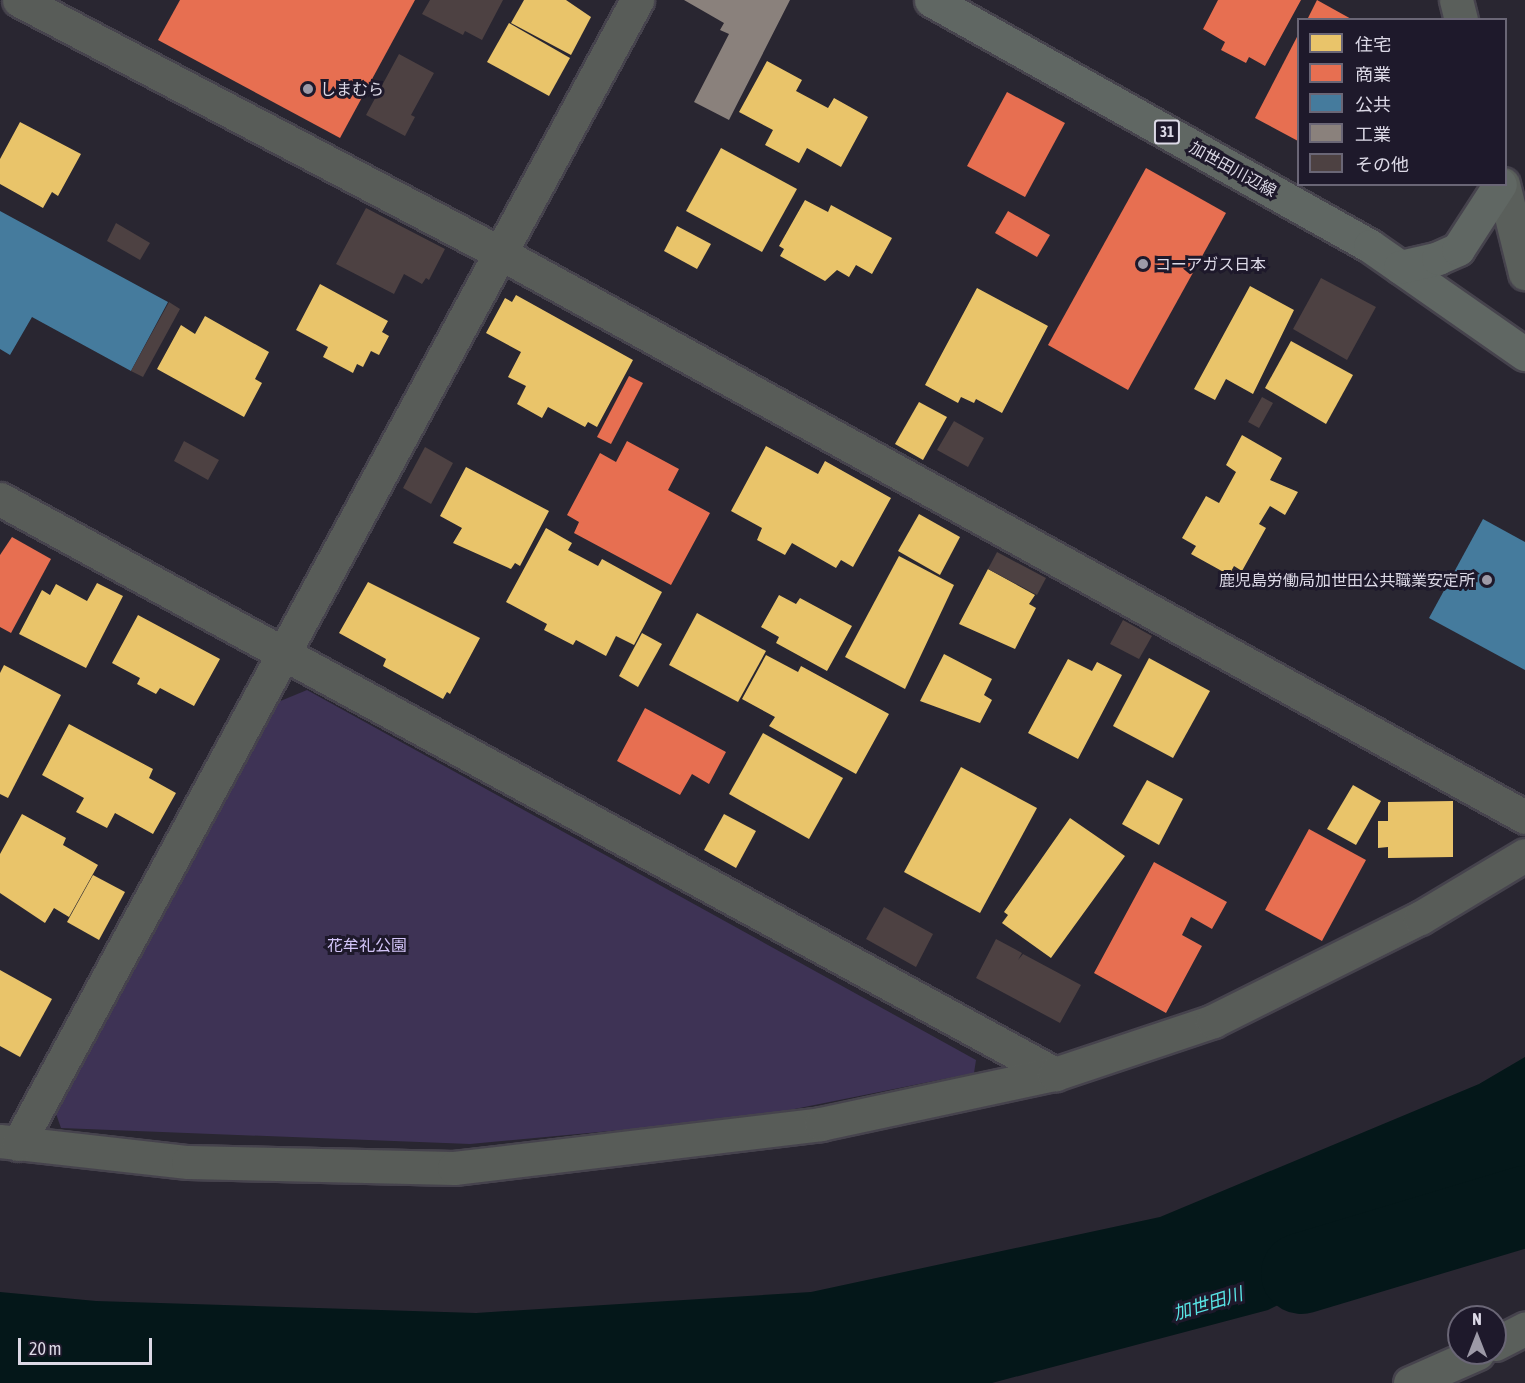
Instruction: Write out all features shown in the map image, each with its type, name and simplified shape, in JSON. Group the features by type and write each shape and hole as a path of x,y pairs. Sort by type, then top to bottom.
{"main road":[{"name":"加世田川辺線","path":"931,0 1370,246 1525,354"},
{"path":"1400,267 1438,258 1458,249 1500,186"}],"street":[{"path":"19,0 500,253 1525,818"},
{"path":"637,0 286,653 9,1142 188,1162 454,1168 821,1124 1055,1074 1213,1021 1420,918 1525,855"},
{"path":"1456,0 1460,18"},
{"path":"1502,186 1518,217 1525,273"},
{"path":"0,500 286,653 1055,1074"},
{"path":"1507,1338 1525,1329"},
{"path":"1410,1383 1451,1365"}],"green space":[{"name":"花牟礼公園","path":"307,690 976,1060 974,1073 750,1118 470,1144 61,1128 55,1111 278,702"}],"water":[{"path":"1525,1057 1525,1183 1268,1310 992,1383 0,1383 0,1292 96,1301 476,1313 811,1292 1160,1217 1479,1084"}],"building: 住宅":[{"path":"524,0 566,0 591,17 571,55 511,23"},
{"path":"509,23 570,58 549,96 487,62"},
{"path":"767,61 802,80 796,91 828,108 834,98 868,117 841,167 807,148 799,163 765,145 773,130 739,112"},
{"path":"20,122 81,154 58,196 52,192 43,208 0,184 0,159"},
{"path":"721,148 797,189 762,252 686,211"},
{"path":"805,200 828,212 831,205 892,238 872,274 856,265 849,277 837,270 825,281 780,256 784,249 779,246"},
{"path":"677,226 711,244 697,269 664,251"},
{"path":"320,284 388,321 382,332 389,336 379,355 371,351 363,367 357,364 353,373 323,357 328,347 296,330"},
{"path":"1250,286 1294,310 1253,394 1226,379 1215,400 1194,389"},
{"path":"977,288 1048,326 1002,413 976,399 974,403 961,397 958,403 925,385"},
{"path":"516,295 633,360 597,427 588,422 585,427 548,407 542,418 517,404 526,386 508,377 521,352 486,333 505,298 512,302"},
{"path":"205,316 269,352 255,379 262,383 244,417 157,369 181,325 195,334"},
{"path":"1291,341 1353,375 1326,424 1265,388"},
{"path":"919,402 947,417 923,460 895,444"},
{"path":"1242,435 1282,458 1270,480 1298,492 1285,515 1270,506 1259,524 1266,528 1242,571 1234,566 1229,575 1191,554 1196,546 1182,538 1206,496 1219,503 1236,472 1226,465"},
{"path":"766,446 818,474 825,461 891,498 853,567 841,560 836,568 792,543 785,555 757,540 762,528 731,511"},
{"path":"466,467 549,511 520,566 515,563 511,569 453,543 462,528 440,516"},
{"path":"919,514 960,537 940,575 898,551"},
{"path":"546,528 572,543 568,550 598,566 602,559 662,592 634,645 616,636 606,656 576,640 573,645 544,630 547,624 506,602"},
{"path":"899,556 954,585 905,689 845,657"},
{"path":"988,569 1035,595 1029,604 1036,608 1015,649 959,624"},
{"path":"368,582 480,638 450,694 447,692 443,699 383,666 386,659 339,633"},
{"path":"97,583 123,596 86,668 19,634 42,590 50,595 56,584 87,601"},
{"path":"779,595 796,604 800,598 852,626 827,671 776,643 779,637 761,627"},
{"path":"697,613 766,651 738,702 669,665"},
{"path":"138,615 220,659 194,706 160,688 156,694 137,684 140,678 112,663"},
{"path":"642,633 662,644 638,687 619,676"},
{"path":"944,654 992,679 984,695 992,700 980,723 920,701"},
{"path":"766,655 798,672 801,666 889,714 856,774 769,726 775,717 742,699"},
{"path":"1149,658 1210,691 1173,758 1113,726"},
{"path":"1068,659 1092,671 1097,662 1122,675 1078,759 1028,733"},
{"path":"4,665 61,695 8,798 0,794 0,673"},
{"path":"69,724 153,769 149,778 176,793 153,834 115,813 107,828 76,812 84,798 42,775"},
{"path":"763,733 843,778 809,839 729,794"},
{"path":"961,767 1037,808 980,913 904,872"},
{"path":"1147,780 1183,799 1159,845 1122,824"},
{"path":"1353,785 1381,801 1356,845 1327,829"},
{"path":"1453,801 1453,857 1388,858 1388,847 1378,848 1378,821 1388,821 1388,802"},
{"path":"22,814 66,838 63,845 98,865 69,917 54,908 45,923 0,893 0,854"},
{"path":"724,814 756,831 736,868 704,850"},
{"path":"1070,818 1125,856 1051,958 1002,923 1008,915 1004,912"},
{"path":"93,875 125,892 99,940 67,922"},
{"path":"0,970 52,999 20,1057 0,1046"}],"building: 商業":[{"name":"しまむら","path":"180,0 415,0 340,138 158,40"},
{"path":"1218,0 1301,0 1265,66 1249,57 1246,63 1221,50 1225,42 1203,29"},
{"path":"1317,0 1349,18 1308,18"},
{"path":"1297,37 1297,140 1255,118"},
{"path":"1007,92 1065,123 1025,197 967,166"},
{"path":"1146,168 1226,213 1128,390 1048,345"},
{"path":"1008,211 1050,235 1037,257 995,233"},
{"path":"629,376 643,383 611,444 597,437"},
{"path":"627,441 679,469 668,490 710,513 671,585 574,533 579,522 567,515 600,453 616,462"},
{"path":"12,537 51,559 11,633 0,627 0,555"},
{"path":"645,708 726,752 709,784 692,774 680,795 617,761"},
{"path":"1309,829 1366,860 1322,941 1265,910"},
{"path":"1154,862 1227,902 1212,929 1191,917 1182,935 1202,946 1166,1013 1094,973"}],"building: 公共":[{"path":"0,211 168,302 131,371 32,317 10,355 0,349"},
{"name":"鹿児島労働局加世田公共職業安定所","path":"1483,519 1525,542 1525,670 1429,618"}],"building: 工業":[{"path":"684,0 790,0 729,120 694,102 729,34 720,30 724,23"}],"building: その他":[{"path":"430,0 503,0 482,40 465,31 463,35 422,14"},
{"path":"399,54 434,73 411,115 415,117 405,136 366,115"},
{"path":"366,208 445,249 429,280 426,278 422,284 404,274 394,294 336,264"},
{"path":"116,223 150,243 140,260 107,241"},
{"path":"1321,278 1376,307 1347,360 1293,329"},
{"path":"169,302 180,309 143,377 131,371"},
{"path":"1262,397 1273,403 1259,428 1248,422"},
{"path":"954,421 984,438 968,467 937,450"},
{"path":"184,441 219,460 208,480 174,461"},
{"path":"425,447 453,463 431,504 403,488"},
{"path":"997,552 1046,578 1037,595 988,569"},
{"path":"1123,620 1152,636 1139,659 1110,644"},
{"path":"884,907 933,934 916,967 866,939"},
{"path":"996,939 1022,953 1018,960 1023,954 1081,985 1060,1023 976,978"}],"waterway":[{"name":"加世田川","path":"1301,1273 1525,1206"}],"place":[{"name":"しまむら","path":"308,89"},
{"name":"コーアガス日本","path":"1143,264"},
{"name":"鹿児島労働局加世田公共職業安定所","path":"1487,580"}]}
